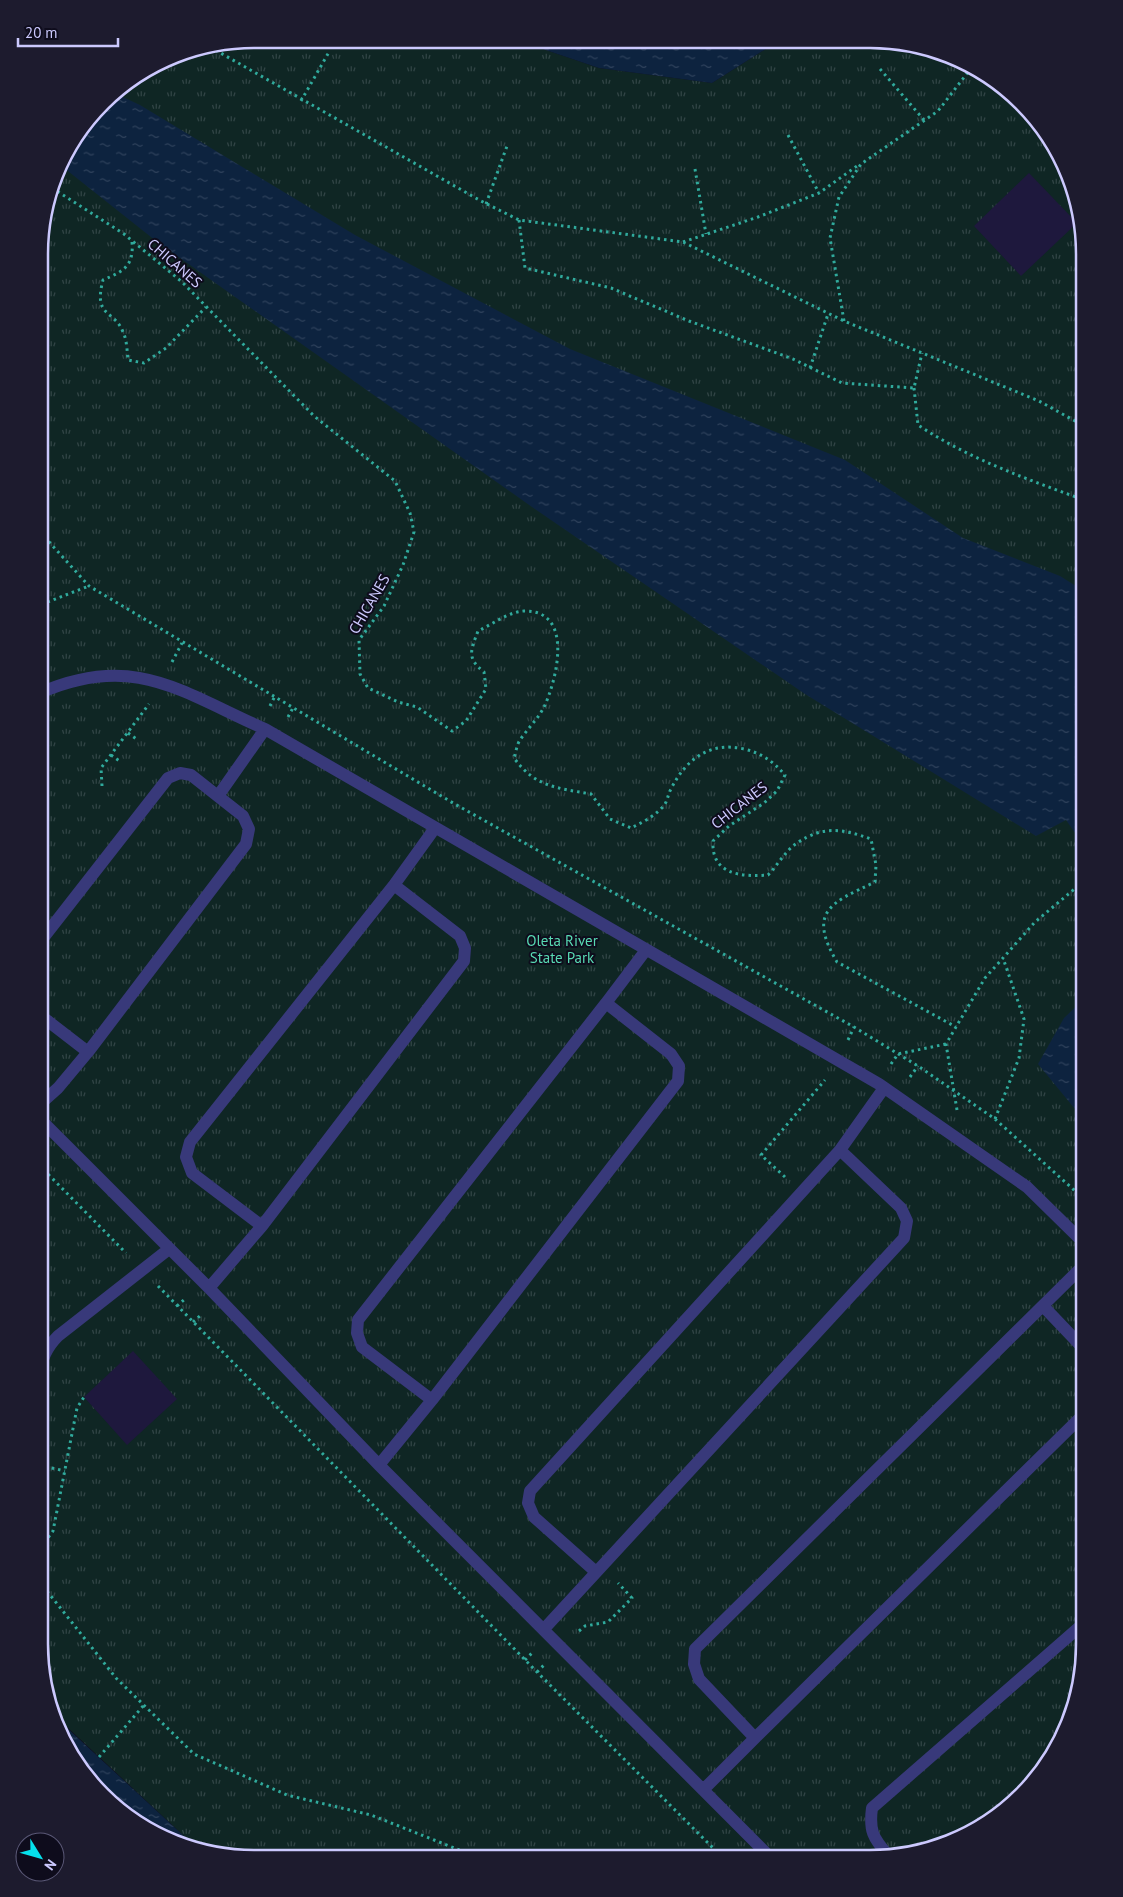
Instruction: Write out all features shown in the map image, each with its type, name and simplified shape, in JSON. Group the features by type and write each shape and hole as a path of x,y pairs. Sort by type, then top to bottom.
{"street":[{"path":"48,690 94,676 125,674 162,682 265,729 881,1086 1027,1187 1076,1235"},
{"path":"218,796 265,729"},
{"path":"48,932 168,778 180,773 191,775 243,816 249,829 246,844 88,1052 58,1088 48,1097"},
{"path":"262,1226 192,1173 186,1157 190,1142 394,885 435,828"},
{"path":"209,1288 262,1226 464,961 465,948 460,936 394,885"},
{"path":"432,1400 362,1347 357,1333 358,1320 646,950"},
{"path":"379,1465 432,1400 678,1081 679,1066 671,1054 606,1003"},
{"path":"48,1021 88,1052"},
{"path":"596,1572 534,1517 528,1503 530,1490 840,1150 881,1086"},
{"path":"48,1127 209,1288 379,1465 763,1850"},
{"path":"544,1630 904,1238 907,1222 901,1208 840,1150"},
{"path":"48,1346 168,1249"},
{"path":"756,1738 699,1679 694,1664 695,1649 1076,1273"},
{"path":"1043,1306 1076,1340"},
{"path":"703,1790 1076,1422"},
{"path":"883,1849 875,1840 870,1825 872,1808 1076,1630"}],"path":[{"path":"216,51 301,101 486,204 519,220 683,242 828,314 1039,401 1076,422"},
{"path":"301,101 329,52"},
{"path":"880,69 924,120"},
{"path":"683,242 819,194 938,111 968,72"},
{"path":"788,135 819,194"},
{"path":"486,204 507,146"},
{"path":"844,321 830,238 839,197 860,164"},
{"path":"695,169 706,234"},
{"name":"CHICANES","path":"57,191 132,241 182,282 314,416 394,481 410,512 414,532 403,565 384,606 359,640 360,674 368,688 398,702 417,707 452,731 466,721 486,689 484,672 475,665 470,652 478,631 508,615 524,611 536,613 551,622 558,637 558,662 545,706 531,728 519,740 514,758 523,771 544,785 591,794 610,819 631,828 649,818 665,804 671,788 687,766 706,750 729,745 755,751 775,763 785,774 777,791 764,803 729,826 713,841 712,854 722,867 735,874 749,877 768,875 796,843 821,832 844,829 872,839 876,865 875,882 830,906 822,922 828,946 837,962 956,1027"},
{"path":"519,220 525,268 611,288 810,368 842,383 914,388"},
{"path":"132,241 133,256 122,272 104,280 99,295 104,311 123,330 128,360 144,363 166,348 206,307"},
{"path":"810,368 828,314"},
{"path":"922,353 914,388 918,425 942,441 1006,472 1076,497"},
{"path":"48,541 89,586 182,643 294,706 453,803 898,1054 995,1119 1076,1192"},
{"path":"48,602 89,586"},
{"path":"171,665 182,643"},
{"path":"102,786 101,768 151,702"},
{"path":"128,733 138,740"},
{"path":"111,755 121,762"},
{"path":"960,1139 946,1044 985,978 1035,922 1076,888"},
{"path":"995,1119 1019,1058 1024,1019 1003,958"},
{"path":"898,1054 946,1044"},
{"path":"881,1086 898,1054"},
{"path":"802,1192 761,1155 828,1076"},
{"path":"48,1175 525,1660 715,1850"},
{"path":"48,1538 54,1531 77,1408 84,1397"},
{"path":"48,1467 65,1471"},
{"path":"48,1592 116,1678 194,1754 287,1795 371,1815 459,1850"},
{"path":"575,1635 585,1626 608,1622 632,1598"},
{"path":"99,1757 144,1706"}],"green space":[{"name":"Oleta River State Park","path":"540,48 599,68 712,83 767,48 883,48 910,51 936,58 973,75 995,90 1015,108 1033,128 1048,150 1065,187 1072,213 1076,253 1076,1644 1072,1684 1065,1710 1048,1747 1033,1769 1015,1789 984,1815 936,1839 897,1848 870,1850 253,1850 213,1846 187,1839 66,1726 58,1710 51,1684 48,1657 48,240 51,213 58,187 75,150 90,128 108,108 139,82 187,58 226,49"}],"water":[{"path":"540,48 767,48 712,83 599,68"},
{"path":"121,96 140,105 355,235 570,349 845,460 963,538 1060,576 1076,586 1076,834 1066,820 1036,836 805,694 532,507 156,241 65,169 75,150 90,128"},
{"path":"1076,1007 1076,1110 1038,1064 1064,1018"},
{"path":"65,1726 187,1839 150,1822 128,1807 108,1789 82,1758"}],"building":[{"path":"1029,173 1073,219 1074,226 1021,276 974,226"},
{"path":"133,1351 177,1399 127,1445 84,1397"}]}
